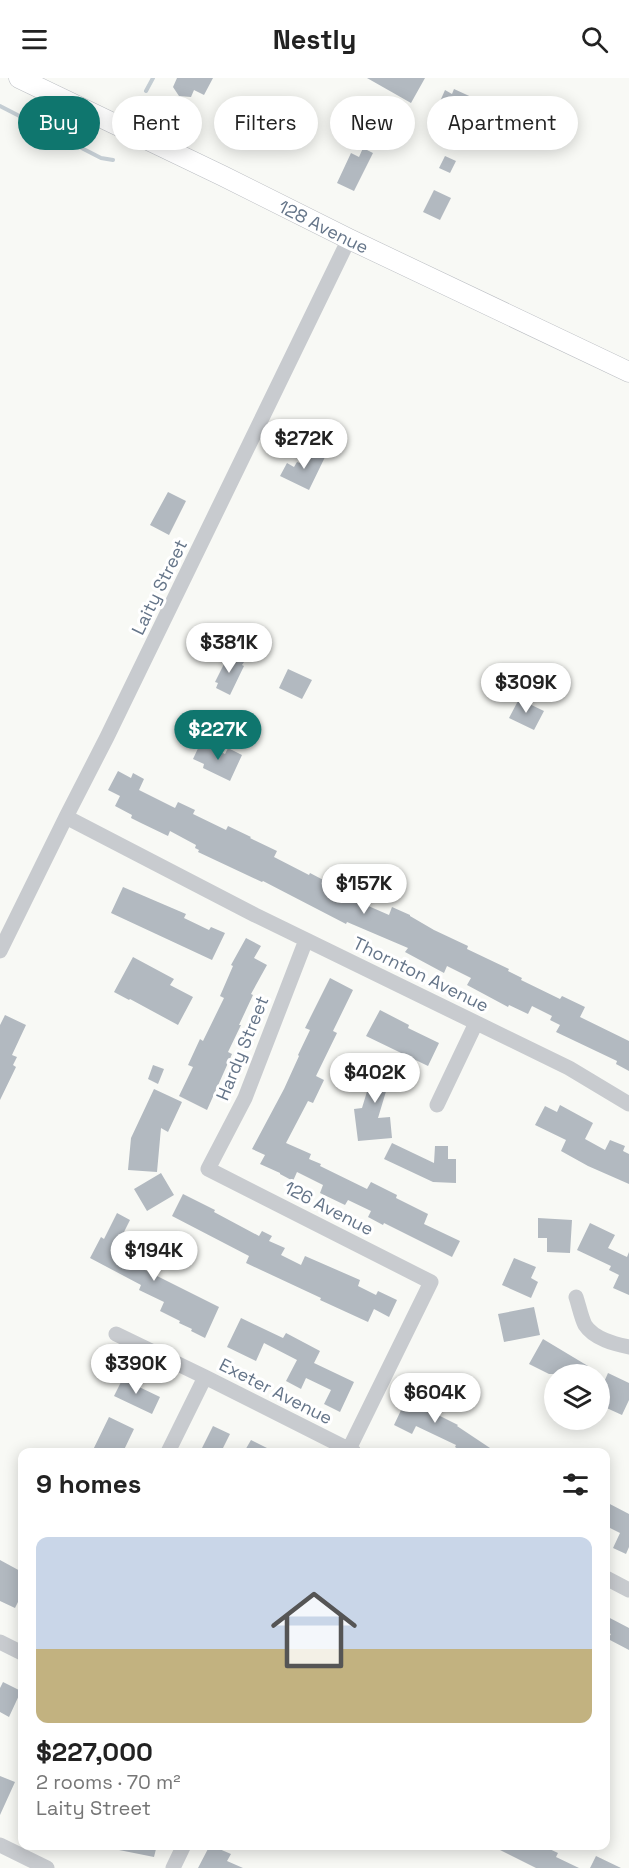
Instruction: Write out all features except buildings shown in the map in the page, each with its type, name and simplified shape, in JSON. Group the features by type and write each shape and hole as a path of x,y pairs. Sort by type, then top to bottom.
{"main road":[{"name":"128 Avenue","path":"19,78 629,372"}],"street":[{"name":"Laity Street","path":"0,951 112,727 349,239"},
{"name":"Thornton Avenue","path":"66,817 306,940 568,1068 629,1104"},
{"name":"Hardy Street","path":"208,1168 245,1098 306,940"},
{"path":"437,1105 476,1023"},
{"name":"126 Avenue","path":"208,1168 431,1282 352,1448"},
{"path":"576,1297 588,1329 610,1342 629,1347"},
{"name":"Exeter Avenue","path":"116,1334 345,1448"},
{"path":"170,1448 205,1377"},
{"path":"610,1580 629,1590"},
{"path":"0,1642 18,1651"},
{"path":"0,1845 47,1868"},
{"path":"173,1868 182,1850"}],"waterway":[{"path":"146,91 153,78"},
{"path":"0,106 101,158 113,160"}]}
